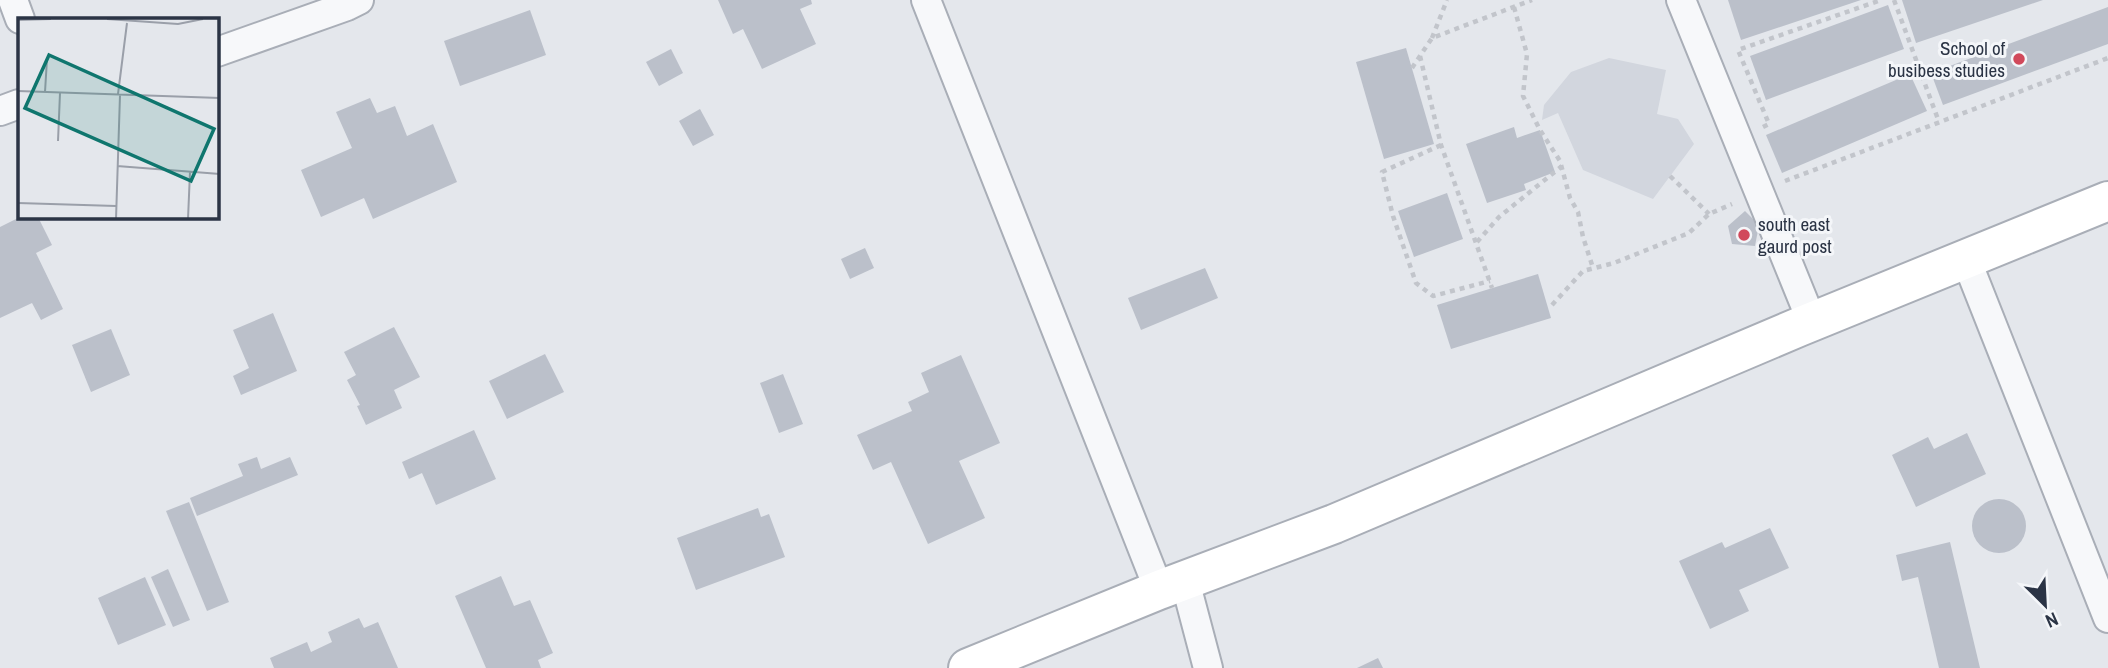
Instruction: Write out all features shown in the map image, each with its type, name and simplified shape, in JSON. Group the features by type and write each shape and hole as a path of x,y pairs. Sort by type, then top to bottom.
{"street":[{"path":"13,0 20,18"},
{"path":"219,51 359,0"},
{"path":"926,0 1208,668"},
{"path":"1681,0 1812,322"},
{"path":"0,111 18,104"},
{"path":"968,668 1334,524 1812,322 2108,201"},
{"path":"1966,259 2108,618"}],"path":[{"path":"1412,68 1432,38 1447,0"},
{"path":"1432,38 1532,0"},
{"path":"1754,130 1769,124 1738,50 1881,0"},
{"path":"1894,0 1939,122"},
{"path":"1514,7 1527,54 1523,96 1562,166 1593,268"},
{"path":"1420,56 1441,145 1492,288"},
{"path":"1552,305 1583,271 1614,263 1689,233 1709,214 1759,191 2108,58"},
{"path":"1441,145 1382,172 1393,216 1416,283 1433,296 1490,281"},
{"path":"1476,242 1499,217 1562,166"},
{"path":"1670,176 1709,214"}],"shaded area":[{"path":"1609,58 1666,70 1657,114 1678,119 1694,144 1653,199 1583,170 1558,113 1542,120 1544,105 1571,72"}],"building":[{"path":"718,0 811,0 812,4 800,9 816,44 762,69 743,29 733,34"},
{"path":"1728,0 1861,0 1741,40"},
{"path":"1902,0 2043,0 1916,43"},
{"path":"1888,5 1904,49 1766,100 1750,56"},
{"name":"School of busibess studies","path":"2108,7 2108,44 1943,105 1931,73"},
{"path":"530,10 546,55 460,86 444,41"},
{"path":"1406,48 1434,144 1384,159 1356,62"},
{"path":"671,49 683,73 659,86 646,62"},
{"path":"1910,74 1927,111 1782,173 1766,135"},
{"path":"370,98 377,113 395,106 407,136 433,124 457,182 373,219 364,198 321,217 301,170 352,148 336,112"},
{"path":"700,109 714,135 693,146 679,121"},
{"path":"1514,127 1517,138 1540,130 1555,172 1524,184 1526,190 1487,203 1466,144"},
{"path":"1447,193 1463,239 1414,257 1398,211"},
{"name":"south east gaurd post","path":"1745,211 1759,225 1755,246 1732,244 1728,226"},
{"path":"18,218 39,219 52,245 36,253 63,309 41,320 32,303 0,318 0,227"},
{"path":"865,248 874,268 850,279 841,259"},
{"path":"1205,268 1218,298 1141,330 1128,298"},
{"path":"1538,274 1551,318 1451,349 1437,305"},
{"path":"273,313 297,371 241,395 233,376 249,368 233,330"},
{"path":"394,327 420,377 394,390 402,408 366,425 357,406 360,405 347,380 356,375 344,352"},
{"path":"111,329 130,375 91,392 72,345"},
{"path":"545,354 564,392 507,419 489,381"},
{"path":"961,355 1000,443 959,461 985,518 928,544 891,462 873,470 857,435 912,411 908,402 929,392 921,373"},
{"path":"783,374 803,424 779,433 760,383"},
{"path":"474,430 496,479 436,505 422,473 409,479 402,462"},
{"path":"1967,433 1986,474 1916,507 1892,455 1928,437 1934,449"},
{"path":"257,457 261,469 290,457 298,475 197,516 190,498 243,476 238,464"},
{"path":"2004,499 2014,503 2022,511 2026,526 2022,541 2014,549 1994,553 1984,549 1976,541 1972,521 1976,511 1984,503"},
{"path":"189,502 229,602 207,611 166,511"},
{"path":"758,508 761,517 769,514 785,557 696,590 677,538"},
{"path":"1770,528 1789,568 1739,590 1749,611 1710,629 1679,561 1722,542 1725,548"},
{"path":"1950,542 1980,668 1939,668 1918,577 1902,581 1896,555"},
{"path":"168,569 190,620 173,627 151,577"},
{"path":"501,576 514,606 530,600 553,653 538,660 541,668 486,668 455,596"},
{"path":"145,577 166,625 118,645 98,598"},
{"path":"359,618 364,628 378,622 398,668 274,668 270,658 307,642 311,652 332,642 328,632"},
{"path":"1378,658 1383,668 1357,668"}],"place":[{"name":"School of busibess studies","path":"2019,59"},
{"name":"south east gaurd post","path":"1744,235"}]}
